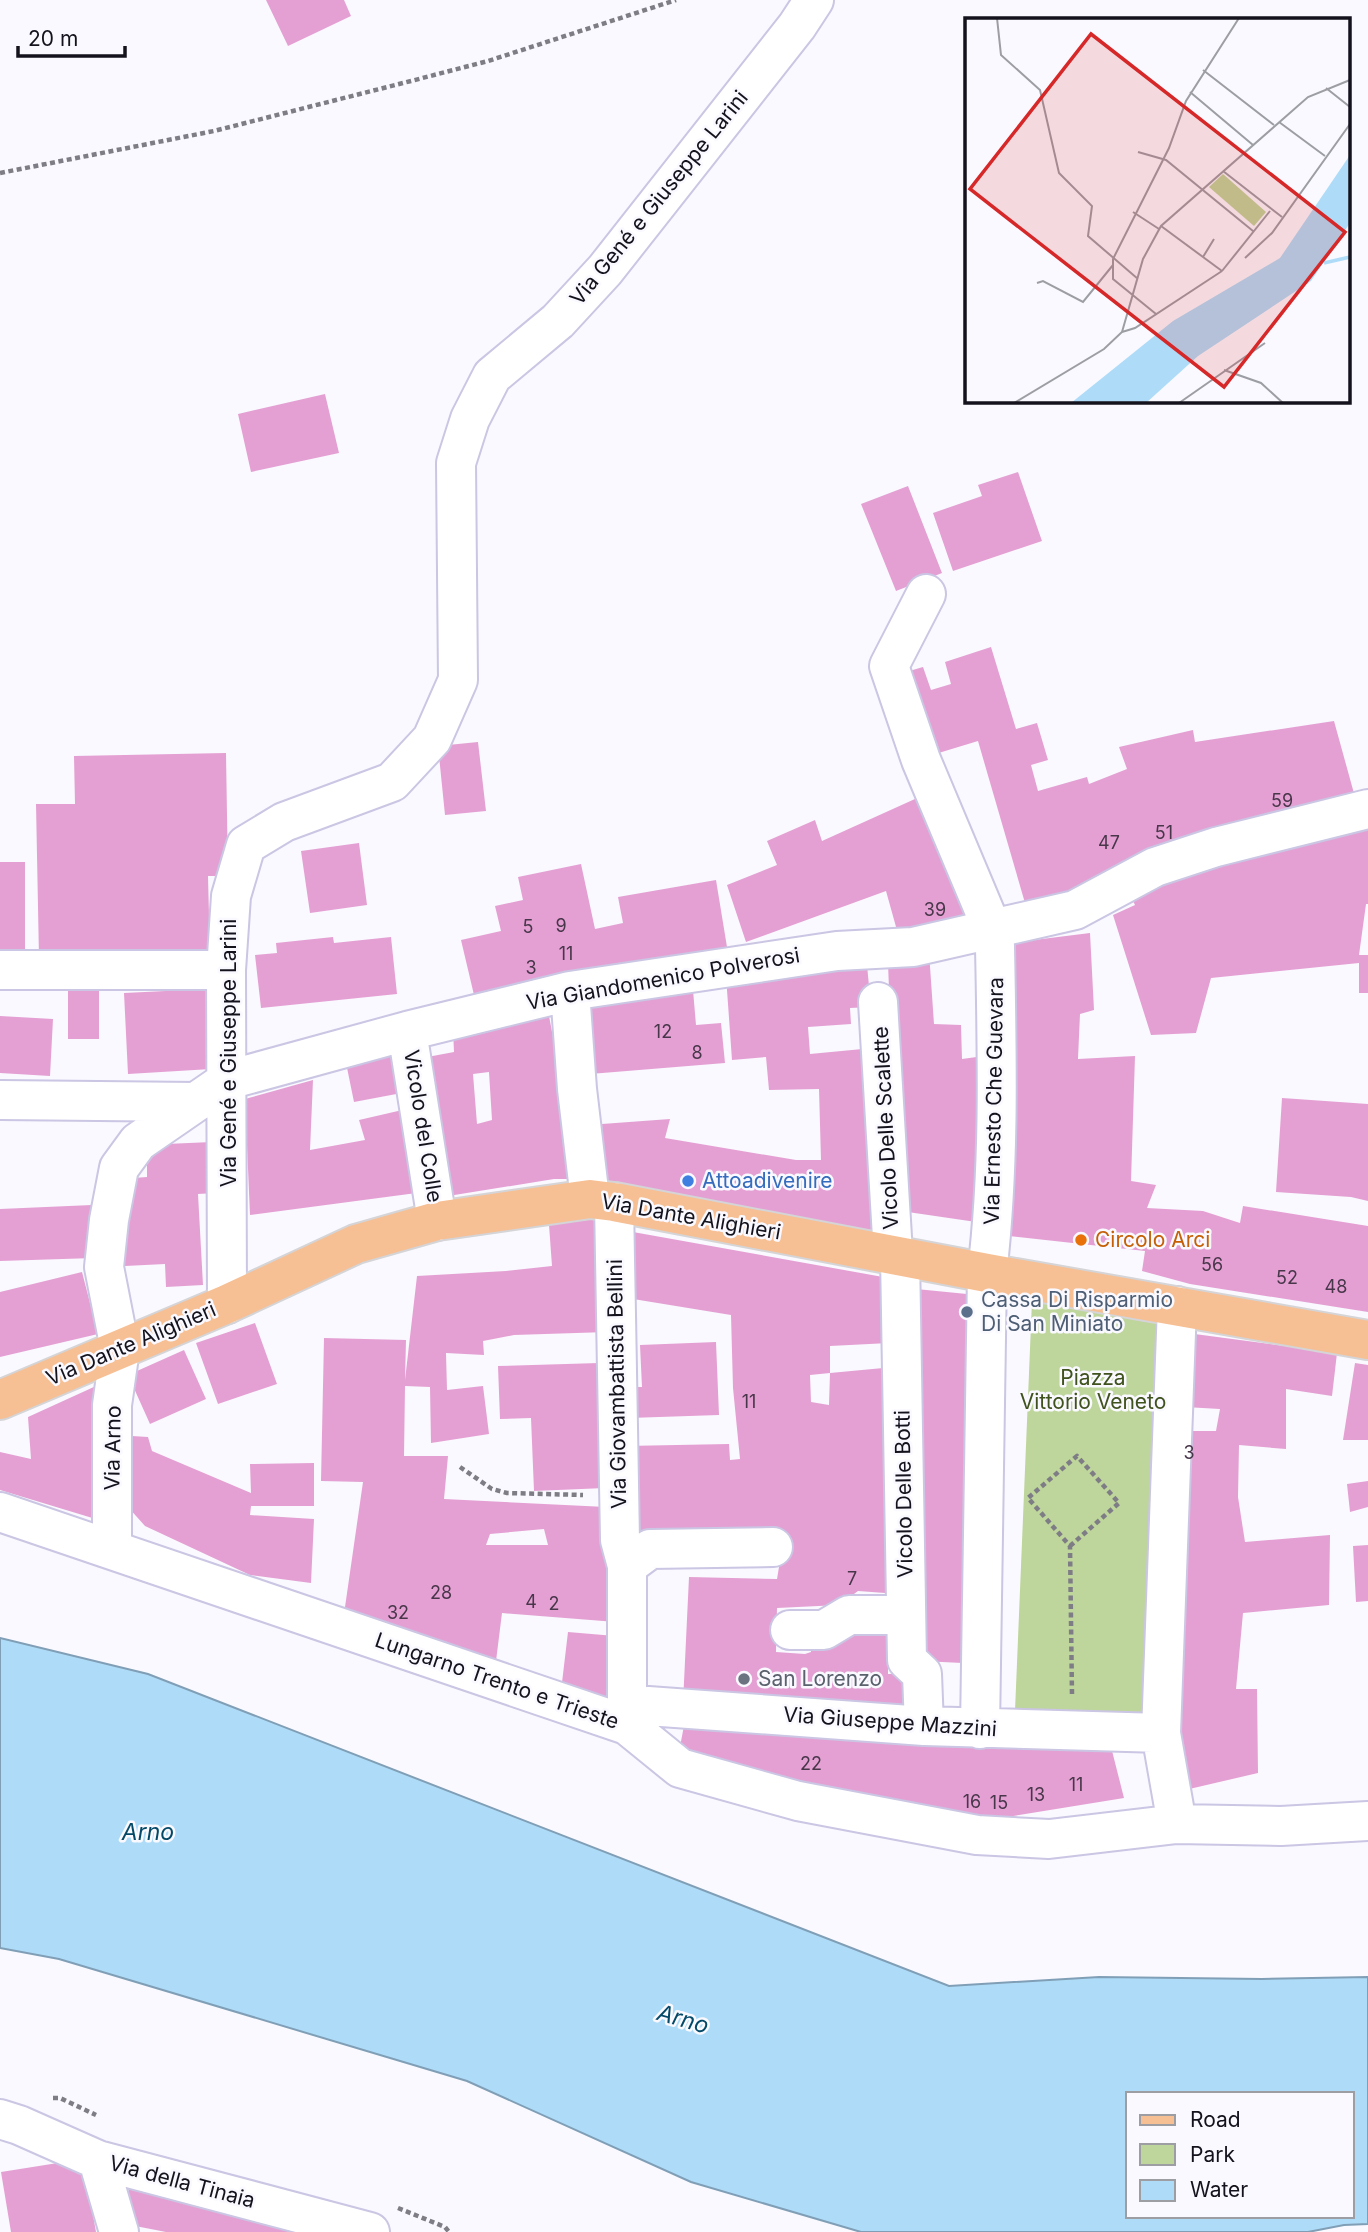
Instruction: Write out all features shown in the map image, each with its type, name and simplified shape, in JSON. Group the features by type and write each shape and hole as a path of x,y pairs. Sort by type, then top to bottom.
{"main road":[{"name":"Via Dante Alighieri","path":"0,1400 227,1304 356,1244 437,1221 602,1201 1368,1340"}],"street":[{"name":"Via Gené e Giuseppe Larini","path":"227,1304 226,971 230,896 246,845 284,822 392,782 432,738 458,680 456,463 470,419 492,376 558,321 605,270 797,26 814,0"},
{"name":"Via Ernesto Che Guevara","path":"926,594 889,666 921,760 992,929 995,946 998,1059 988,1273"},
{"name":"Via Giandomenico Polverosi","path":"120,1349 104,1267 119,1168 138,1142 228,1080 570,990 837,951 914,947 1074,910 1155,867 1216,847 1368,809"},
{"path":"0,970 226,971"},
{"name":"Via Giovambattista Bellini","path":"570,990 577,1089 602,1201 620,1540 626,1566 627,1724"},
{"name":"Vicolo Delle Scalette","path":"878,1002 896,1255"},
{"name":"Vicolo del Colle","path":"407,1031 437,1221"},
{"path":"0,1100 196,1102"},
{"name":"Vicolo Delle Botti","path":"896,1255 907,1660 922,1674 924,1726"},
{"path":"980,1729 988,1273"},
{"path":"1177,1306 1160,1732 1177,1824"},
{"name":"Via Arno","path":"112,1548 112,1405 120,1349"},
{"name":"Lungarno Trento e Trieste","path":"0,1512 627,1724 680,1768 798,1801 977,1835 1049,1839 1177,1824 1281,1826 1368,1821"},
{"path":"626,1566 650,1549 772,1547"},
{"path":"790,1630 824,1630 849,1615 906,1615"},
{"name":"Via Giuseppe Mazzini","path":"627,1724 648,1706 980,1729 1160,1732"},
{"name":"Via della Tinaia","path":"0,2119 98,2160 370,2232"},
{"path":"98,2160 119,2232"}],"path":[{"path":"0,173 214,131 411,81 488,61 676,0"},
{"path":"1070,1546 1119,1503 1077,1456 1028,1499 1070,1546 1072,1731"},
{"path":"460,1466 492,1489 507,1493 619,1496"}],"green space":[{"name":"Piazza Vittorio Veneto","path":"1032,1301 1161,1320 1142,1713 1015,1711"}],"water":[{"name":"Arno","path":"0,1638 148,1674 949,1986 1099,1977 1368,1977 1368,2224 1344,2225 1308,2232 861,2232 691,2182 467,2081 59,1959 0,1948"}],"building":[{"path":"266,0 344,0 351,16 288,46"},
{"path":"325,394 339,453 251,472 238,414"},
{"path":"1018,472 1042,541 953,571 933,513 982,496 978,485"},
{"path":"908,486 942,573 896,591 861,504"},
{"path":"991,647 1016,729 1037,723 1048,760 1031,765 1038,791 1087,777 1089,784 1127,769 1119,747 1193,730 1195,742 1334,721 1355,797 1092,884 1025,903 978,741 932,755 906,672 923,667 931,690 951,684 945,662"},
{"path":"478,742 486,811 445,815 438,746"},
{"path":"226,753 228,876 208,876 210,956 39,958 36,804 75,804 74,756"},
{"path":"926,794 978,918 898,934 886,891 746,942 727,885 777,865 767,841 815,820 822,841"},
{"path":"1368,820 1368,904 1359,955 1368,955 1368,993 1359,993 1359,963 1211,978 1196,1033 1151,1035 1113,915 1135,905 1131,897 1185,862"},
{"path":"359,843 367,905 310,913 301,851"},
{"path":"0,862 25,862 25,956 0,956"},
{"path":"581,864 595,929 623,923 618,897 716,880 727,947 630,963 474,995 461,940 501,931 495,906 523,900 518,877"},
{"path":"1090,933 1094,1010 1080,1014 1078,1059 1135,1056 1131,1181 1156,1185 1147,1208 1203,1211 1240,1223 1243,1206 1368,1226 1368,1312 1190,1284 1142,1271 1145,1251 1009,1236 1011,943"},
{"path":"333,937 334,943 391,937 397,994 261,1008 255,955 277,953 276,943"},
{"path":"929,952 934,1024 961,1025 962,1059 984,1056 983,1223 901,1211 888,963"},
{"path":"867,965 871,1007 850,1008 851,1024 808,1027 810,1054 873,1048 882,1232 605,1183 602,1124 670,1119 665,1138 796,1160 821,1160 819,1089 769,1090 766,1057 732,1060 726,976"},
{"path":"207,989 211,1069 128,1074 124,993"},
{"path":"693,990 696,1025 721,1023 725,1063 590,1074 584,998"},
{"path":"68,991 99,991 99,1039 68,1039"},
{"path":"0,1016 53,1019 50,1076 0,1073"},
{"path":"549,1016 580,1179 554,1179 442,1197 422,1058 454,1052 453,1029","holes":["489,1072 492,1120 477,1124 473,1074"]},
{"path":"397,1043 407,1092 354,1102 344,1053"},
{"path":"313,1080 310,1150 365,1140 359,1120 411,1108 424,1192 250,1215 245,1099"},
{"path":"1282,1098 1368,1104 1368,1201 1351,1197 1276,1192"},
{"path":"212,1142 215,1193 198,1194 203,1285 166,1287 165,1264 125,1266 121,1179 147,1177 147,1157 166,1144"},
{"path":"92,1205 94,1258 0,1261 0,1209"},
{"path":"595,1217 607,1332 514,1335 483,1341 484,1355 446,1353 447,1390 483,1386 489,1434 431,1443 430,1387 405,1386 404,1456 448,1456 444,1499 606,1507 616,1622 502,1613 496,1661 344,1614 363,1482 321,1481 324,1338 406,1340 405,1380 417,1276 552,1266 549,1225","holes":["544,1529 548,1545 486,1545 490,1534"]},
{"path":"633,1232 883,1277 889,1343 830,1346 830,1373 894,1367 899,1594 858,1591 839,1605 777,1608 776,1652 811,1652 810,1636 851,1638 848,1623 888,1626 888,1674 913,1673 915,1713 683,1703 689,1577 777,1579 785,1531 626,1534 625,1446 729,1444 730,1460 740,1459 733,1388 731,1315 627,1298","holes":["830,1373 829,1405 811,1402 810,1375"]},
{"path":"82,1272 98,1334 0,1357 0,1292"},
{"path":"906,1288 977,1295 963,1663 921,1661"},
{"path":"255,1323 277,1384 218,1404 196,1343"},
{"path":"1187,1333 1337,1353 1332,1396 1286,1389 1286,1449 1239,1445 1238,1497 1245,1542 1330,1535 1329,1605 1243,1613 1236,1689 1257,1689 1258,1773 1185,1790 1173,1709 1179,1431 1216,1431 1220,1409 1185,1407"},
{"path":"716,1342 719,1415 629,1418 628,1387 642,1387 640,1345"},
{"path":"184,1350 206,1399 150,1424 128,1375"},
{"path":"599,1363 605,1488 534,1491 531,1418 500,1419 498,1366"},
{"path":"1355,1363 1368,1365 1368,1440 1343,1440"},
{"path":"96,1386 99,1520 0,1490 0,1452 31,1459 28,1417"},
{"path":"116,1435 148,1437 152,1451 251,1493 250,1464 314,1463 314,1506 251,1506 250,1515 314,1519 311,1583 250,1575 145,1526 119,1497"},
{"path":"1368,1481 1368,1507 1350,1512 1347,1484"},
{"path":"1368,1545 1368,1601 1356,1602 1353,1546"},
{"path":"568,1632 615,1636 616,1705 561,1691"},
{"path":"686,1715 1108,1735 1124,1798 988,1820 762,1773 679,1752"},
{"path":"83,2159 96,2232 11,2232 1,2172"},
{"path":"130,2180 324,2232 166,2232 125,2224"}],"place":[{"name":"Attoadivenire","path":"688,1181"},
{"name":"Circolo Arci","path":"1081,1240"},
{"name":"Cassa Di Risparmio Di San Miniato","path":"967,1312"},
{"name":"San Lorenzo","path":"744,1679"}]}
